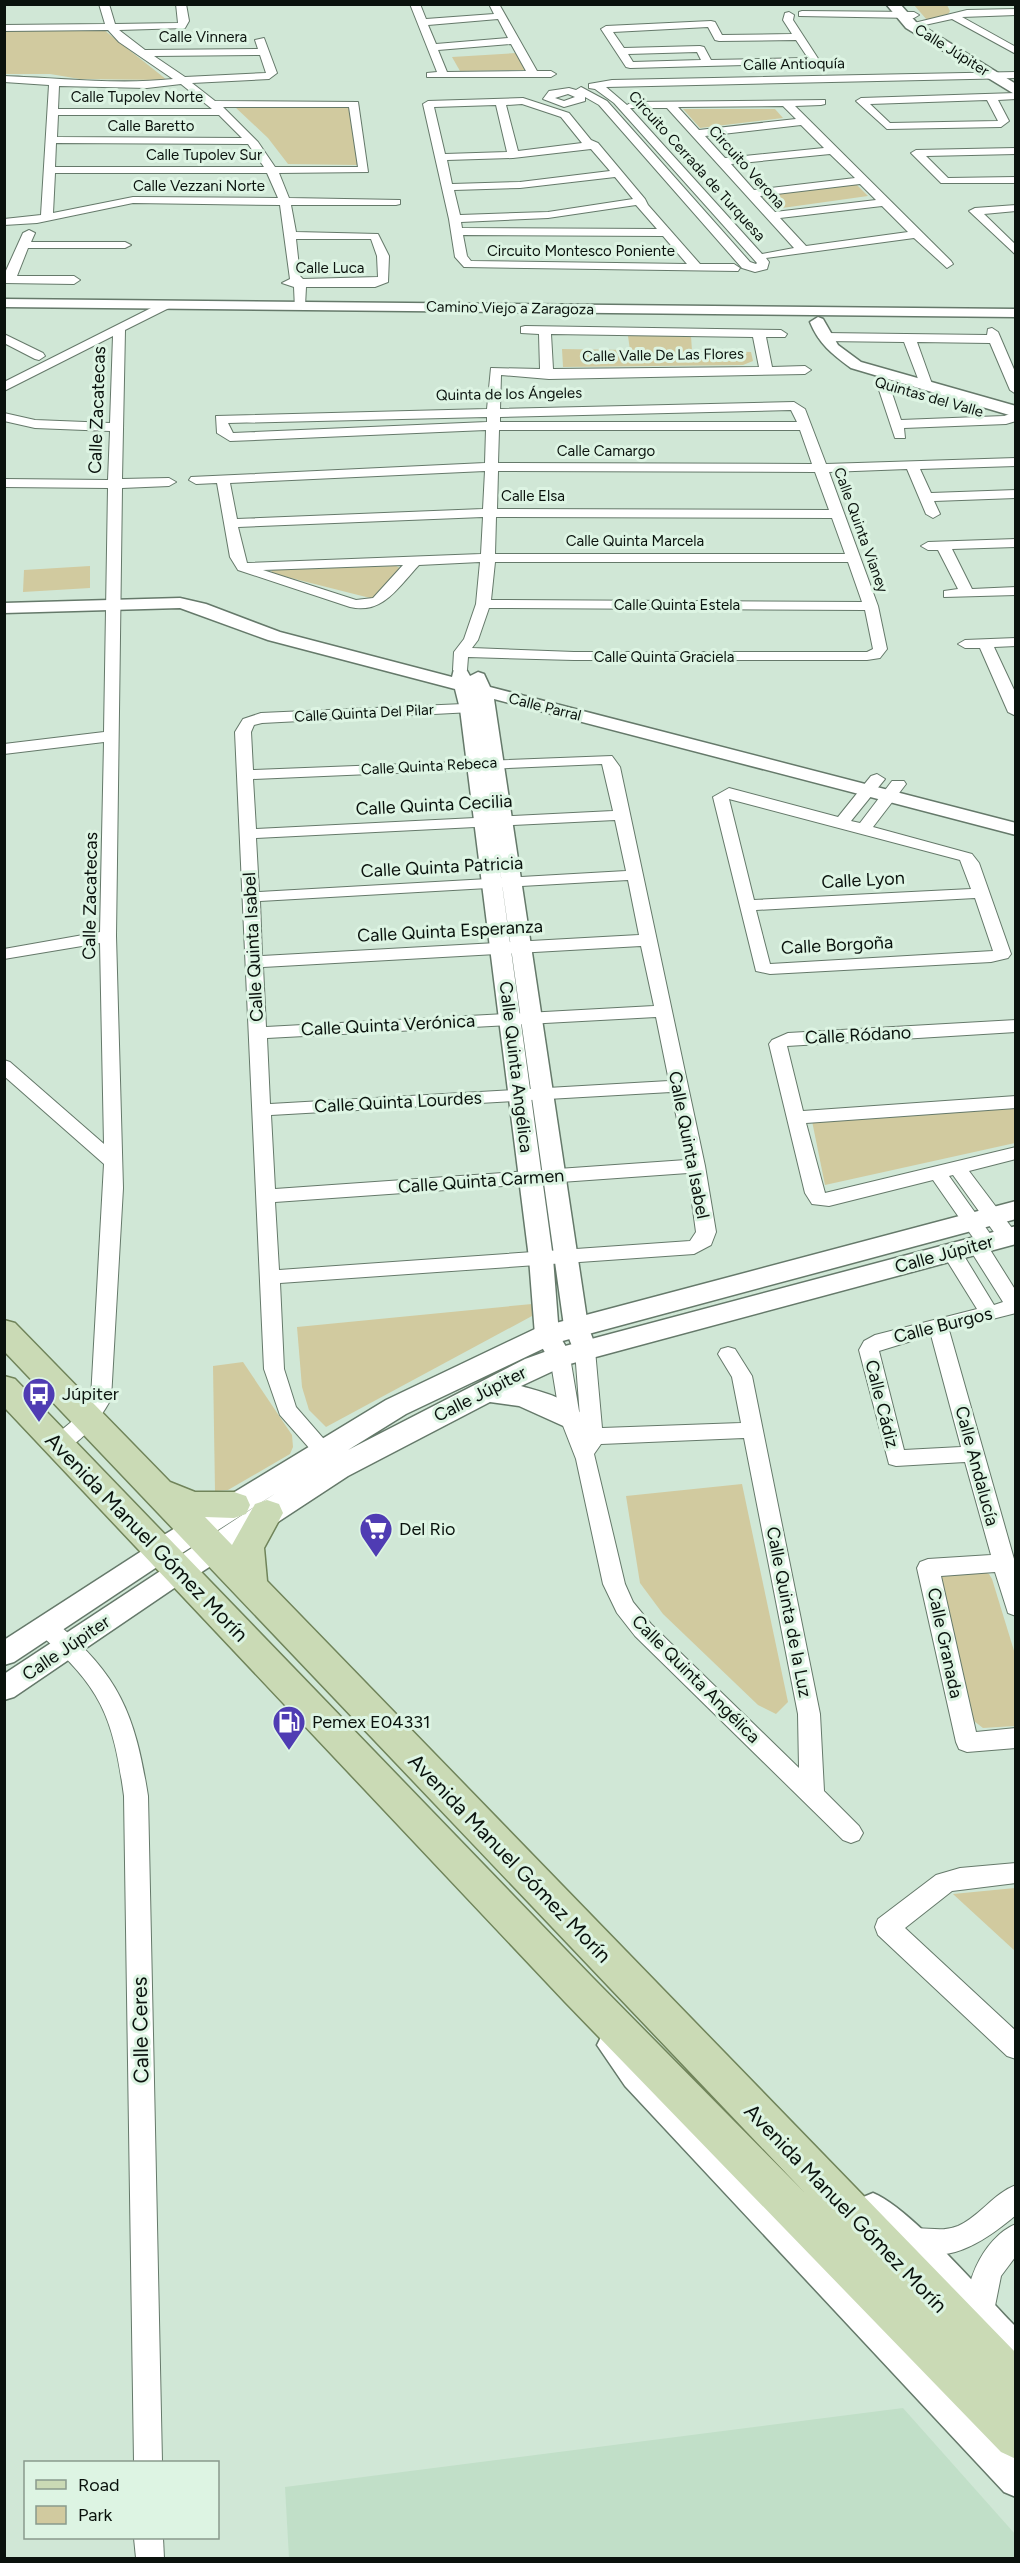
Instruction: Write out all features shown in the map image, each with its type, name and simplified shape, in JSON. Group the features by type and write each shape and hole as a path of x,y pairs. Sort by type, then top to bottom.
{"main road":[{"name":"Calle Júpiter","path":"910,17 1008,78 1016,91"},
{"name":"Calle Júpiter","path":"170,1562 205,1538 267,1513 396,1407 567,1342 989,1232"},
{"name":"Avenida Manuel Gómez Morín","path":"4,1331 339,1676 649,2004 1016,2384"},
{"name":"Calle Júpiter","path":"205,1538 234,1504 484,1390 567,1342"},
{"name":"Avenida Manuel Gómez Morín","path":"4,1387 579,1990 1016,2437"},
{"path":"484,1390 527,1396 579,1431"},
{"path":"157,1488 192,1504 234,1504"},
{"path":"252,1588 246,1558 247,1543 267,1513"}],"street":[{"path":"104,4 111,27 123,40 216,108 251,141 272,170 284,202 289,235 294,281 292,306"},
{"path":"4,28 181,26 184,21 181,4"},
{"path":"415,4 444,75"},
{"path":"494,4 533,74"},
{"path":"799,37 722,39 718,38 711,24 607,27 620,51 701,49 708,64 813,61 799,37 787,18 791,9 959,19 1016,51"},
{"path":"959,19 970,13 1016,12"},
{"path":"422,22 501,16"},
{"path":"715,28 792,27"},
{"name":"Calle Vinnera","path":"181,81 269,76 272,73 260,40"},
{"path":"432,47 514,41"},
{"name":"Calle Vinnera","path":"141,53 264,52"},
{"path":"431,75 551,74"},
{"name":"Calle Antioquía","path":"581,93 601,87 708,83 1008,78"},
{"path":"4,79 54,83 147,85 181,81"},
{"path":"54,83 50,170 41,218 7,279 74,280"},
{"path":"708,83 715,104"},
{"path":"720,83 727,104"},
{"name":"Circuito Cerrada de Turquesa","path":"581,93 603,103 746,265 763,266 763,262 647,134 601,87"},
{"path":"553,93 581,93 581,99 576,102 551,106 548,97 553,93"},
{"path":"989,99 1004,121 1001,124 887,126 861,101 1016,98"},
{"path":"500,101 513,154"},
{"name":"Circuito Montesco Poniente","path":"696,267 612,173 565,115 551,106 532,105 521,101 428,104 458,231 461,257 468,264 734,268"},
{"name":"Circuito Verona","path":"632,105 821,102"},
{"path":"786,103 947,264"},
{"name":"Calle Tupolev Norte","path":"53,112 354,104 364,170 359,171"},
{"name":"Circuito Verona","path":"669,104 803,250"},
{"path":"696,134 804,121"},
{"path":"632,135 647,134"},
{"name":"Calle Baretto","path":"51,140 251,141"},
{"path":"442,157 513,154 589,144"},
{"path":"723,162 833,150"},
{"path":"1016,151 916,153 945,181 1016,180"},
{"name":"Calle Tupolev Sur","path":"50,170 359,171"},
{"path":"448,187 528,184 612,173"},
{"path":"752,194 864,180"},
{"name":"Calle Vezzani Norte","path":"4,222 41,218 133,200 396,202"},
{"path":"772,216 886,202"},
{"path":"455,219 548,215 638,203"},
{"path":"1016,208 975,210 1016,252"},
{"path":"458,231 666,233"},
{"path":"766,255 918,234"},
{"name":"Calle Luca","path":"289,235 374,236 378,241 385,270 384,279 375,283 294,281"},
{"path":"24,245 125,245"},
{"name":"Camino Viejo a Zaragoza","path":"4,303 1016,313"},
{"path":"4,374 141,305"},
{"path":"4,387 119,331 165,305"},
{"path":"821,329 909,337 993,336 1016,390"},
{"path":"821,329 833,348 856,365 926,384 1013,418"},
{"name":"Calle Valle De Las Flores","path":"525,330 781,334"},
{"name":"Calle Zacatecas","path":"59,1444 89,1418 99,1404 102,1390 114,1188 108,936 114,484 119,331"},
{"path":"545,331 547,373"},
{"name":"Calle Valle De Las Flores","path":"759,334 766,370"},
{"path":"909,337 926,384"},
{"path":"4,338 39,356"},
{"name":"Calle Valle De Las Flores","path":"493,411 496,373 805,370"},
{"name":"Quintas del Valle","path":"852,375 1013,418"},
{"path":"883,384 898,430 1013,418"},
{"name":"Quinta de los Ángeles","path":"799,409 792,406 493,411 220,419 224,433 230,437 493,426 804,426"},
{"name":"Calle Quinta Vianey","path":"799,409 871,606 880,649 875,655 867,656"},
{"path":"472,676 488,558 493,411"},
{"path":"4,417 35,424 117,427"},
{"name":"Calle Camargo","path":"196,480 491,467 820,468 914,467 1016,462"},
{"path":"914,467 933,514"},
{"path":"223,479 237,556 243,567 362,605 378,601 417,559"},
{"path":"4,483 169,482"},
{"path":"926,497 1016,494"},
{"name":"Calle Elsa","path":"231,522 490,513 837,514"},
{"path":"928,546 1016,543"},
{"path":"943,546 967,593"},
{"name":"Calle Quinta Marcela","path":"243,567 417,559 853,558"},
{"path":"949,594 1016,591"},
{"name":"Calle Parral","path":"4,608 199,597 320,635 873,785 1016,814"},
{"name":"Calle Quinta Estela","path":"483,604 871,606"},
{"path":"965,644 1016,642"},
{"path":"985,643 1012,697 1016,712"},
{"name":"Calle Quinta Graciela","path":"472,676 585,656 867,656"},
{"name":"Calle Quinta Del Pilar","path":"244,726 261,718 472,676"},
{"name":"Calle Quinta Angélica","path":"472,676 493,821 492,883 532,1018 567,1256 567,1342 579,1431 614,1584 625,1607 643,1630 851,1833"},
{"name":"Calle Quinta Isabel","path":"244,726 272,1340 280,1391 287,1410 331,1459"},
{"path":"4,749 112,736"},
{"name":"Calle Quinta Rebeca","path":"245,775 601,757 610,763"},
{"name":"Calle Quinta Isabel","path":"270,1277 694,1247 701,1244 706,1232 696,1166 610,763"},
{"path":"840,825 873,785"},
{"path":"862,831 893,790"},
{"name":"Calle Parral","path":"893,790 1016,829"},
{"name":"Calle Borgoña","path":"729,793 862,831 966,857 982,893 1002,950 999,956 770,969 760,964 721,795 729,793"},
{"name":"Calle Quinta Cecilia","path":"248,834 622,815"},
{"name":"Calle Quinta Angélica","path":"493,821 512,882 509,1019 541,1258 567,1342 579,1431"},
{"name":"Calle Quinta Patricia","path":"251,897 635,875"},
{"name":"Calle Lyon","path":"747,905 982,893"},
{"path":"5,953 108,936"},
{"name":"Calle Quinta Esperanza","path":"254,962 648,940"},
{"name":"Calle Quinta Verónica","path":"258,1032 663,1011"},
{"name":"Calle Ródano","path":"1016,1026 783,1040 778,1044 814,1193 819,1199 829,1200 1016,1153"},
{"path":"4,1066 113,1162"},
{"name":"Calle Quinta Lourdes","path":"262,1110 679,1086"},
{"path":"796,1118 1016,1102"},
{"name":"Calle Quinta Carmen","path":"266,1196 696,1166"},
{"path":"958,1169 989,1232 1015,1306"},
{"path":"938,1174 989,1232 989,1313"},
{"name":"Calle Burgos","path":"871,1346 882,1340 1015,1306"},
{"name":"Calle Andalucía","path":"938,1326 1016,1606"},
{"name":"Calle Cádiz","path":"871,1346 869,1355 896,1458 973,1454"},
{"name":"Calle Quinta de la Luz","path":"728,1354 742,1376 809,1714 812,1795"},
{"path":"579,1431 753,1430"},
{"name":"Calle Júpiter","path":"4,1654 46,1627 170,1562"},
{"name":"Calle Júpiter","path":"4,1689 69,1645 170,1562"},
{"name":"Calle Granada","path":"1003,1563 928,1568 967,1742 1016,1738"},
{"name":"Calle Ceres","path":"46,1627 69,1645 94,1670 119,1715 130,1750 136,1796 148,2461"},
{"path":"1016,1873 968,1877 945,1882 887,1927 1016,2048"},
{"path":"579,1990 603,2032 636,2076 1016,2480"},
{"path":"649,2004 693,2031 906,2239 1016,2352"},
{"path":"906,2239 932,2246 960,2240 990,2220 1016,2197"},
{"path":"981,2316 989,2268 996,2254 1016,2237"},
{"path":"149,2539 150,2559"}],"shaded area":[{"path":"903,2408 1015,2534 1015,2558 289,2558 285,2487"}],"green space":[{"path":"914,5 947,5 950,11 947,16 927,20"},
{"path":"104,30 167,80 80,79 50,74 5,74 4,31"},
{"path":"516,53 527,70 460,71 452,57"},
{"path":"235,107 352,107 358,165 288,164 268,138"},
{"path":"683,109 775,109 783,118 700,128"},
{"path":"855,183 868,196 775,209 762,196"},
{"path":"628,336 691,336 692,351 751,352 753,361 743,365 563,367 562,349 630,350"},
{"path":"90,566 90,588 23,592 24,570"},
{"path":"396,566 402,569 374,599 271,573 272,570"},
{"path":"1015,1108 1015,1143 825,1185 811,1116"},
{"path":"532,1304 532,1316 326,1427 309,1410 302,1387 297,1327"},
{"path":"243,1362 292,1435 293,1447 290,1454 228,1490 215,1491 213,1366"},
{"path":"742,1484 788,1702 776,1714 758,1705 663,1614 640,1583 626,1496"},
{"path":"980,1570 989,1574 992,1579 1015,1654 1015,1726 983,1728 970,1718 938,1578 946,1574"},
{"path":"1016,1888 1015,1951 953,1894"}],"place":[{"name":"Júpiter","path":"39,1423"},
{"name":"Del Rio","path":"376,1558"},
{"name":"Pemex E04331","path":"289,1751"}]}
